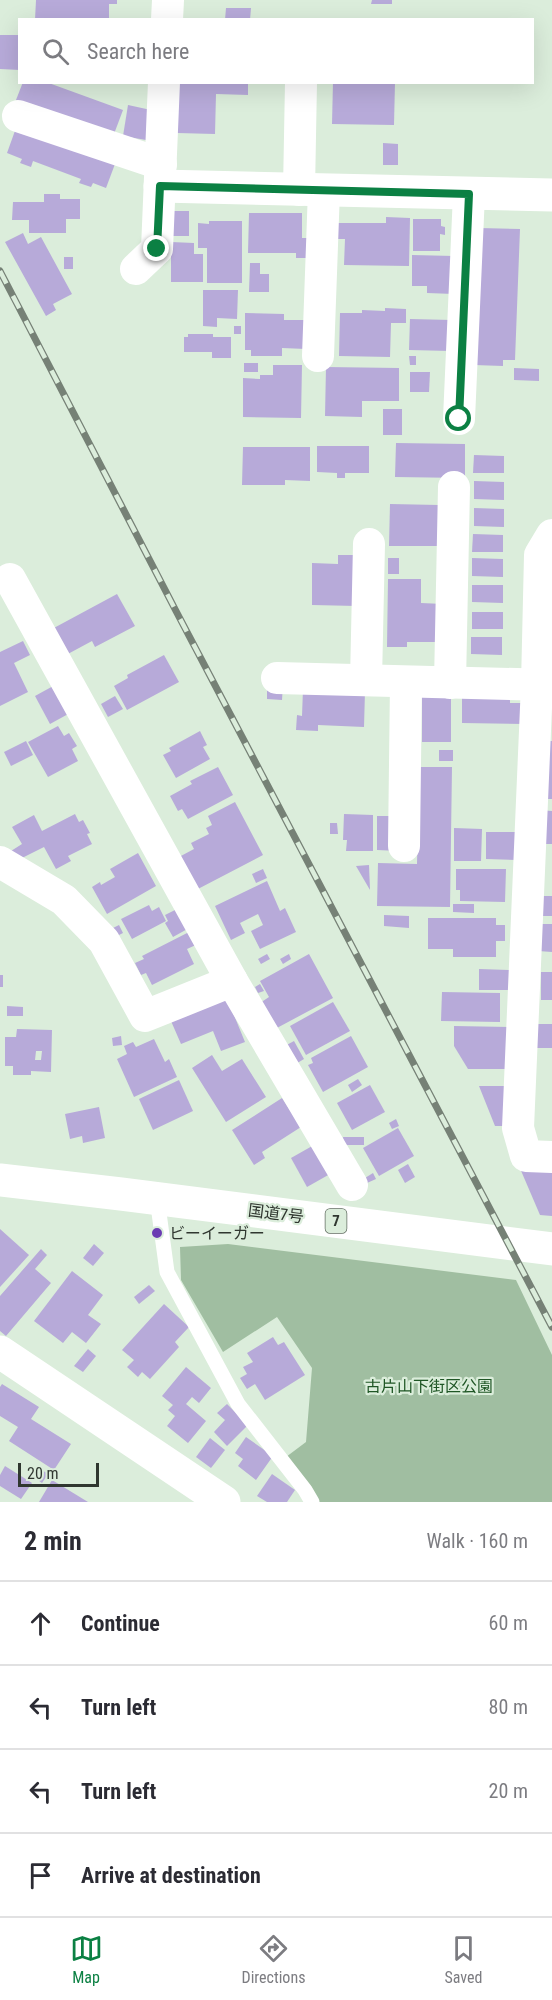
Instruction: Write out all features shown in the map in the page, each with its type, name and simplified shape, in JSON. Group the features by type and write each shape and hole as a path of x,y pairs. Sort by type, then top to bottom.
{"main road":[{"path":"161,176 311,190 552,195"},
{"name":"国道7号","path":"0,1180 552,1248"},
{"path":"0,1352 224,1502"}],"street":[{"path":"167,18 168,0"},
{"path":"136,269 157,249 164,84"},
{"path":"301,84 311,190 318,356"},
{"path":"18,116 161,176"},
{"path":"459,419 469,194"},
{"path":"450,683 454,487"},
{"path":"552,535 540,555 544,685 518,1128 526,1156 552,1157"},
{"path":"366,680 369,544"},
{"path":"10,579 232,981 352,1185"},
{"path":"277,678 544,685"},
{"path":"404,846 406,682"},
{"path":"0,861 64,900 104,940 145,1016 232,981"}],"lane":[{"path":"157,1198 167,1272 238,1404 312,1502"}],"green space":[{"name":"古片山下街区公園","path":"228,1244 516,1280 552,1355 552,1502 315,1502 286,1457 306,1442 312,1368 277,1317 223,1352 181,1280 180,1247"}],"building":[{"path":"36,0 117,0 117,4 109,4 109,18 35,18"},
{"path":"372,0 392,0 392,4 371,4"},
{"path":"226,8 251,8 250,18 225,18"},
{"path":"0,35 18,35 18,70 0,69"},
{"path":"22,84 52,84 123,110 114,134 16,100"},
{"path":"178,84 248,84 248,95 216,94 215,134 177,133"},
{"path":"333,84 395,84 394,125 332,124"},
{"path":"128,105 151,110 146,140 123,136"},
{"path":"16,128 115,164 106,188 93,183 91,187 79,183 81,179 33,161 31,167 20,163 22,159 7,153"},
{"path":"383,143 398,144 398,165 383,165"},
{"path":"44,194 60,194 60,199 80,199 80,219 66,219 66,233 29,233 29,220 12,220 13,202 44,202"},
{"path":"173,211 189,211 189,236 173,236"},
{"path":"249,213 302,213 302,238 310,238 310,258 296,258 296,253 248,253"},
{"path":"386,217 410,218 409,266 344,265 345,239 337,239 337,223 386,223"},
{"path":"413,219 441,219 441,226 445,227 445,235 440,234 440,251 413,251"},
{"path":"209,221 242,221 242,283 207,283 207,248 198,248 198,223 209,224"},
{"path":"479,228 520,229 515,360 503,360 503,366 474,365"},
{"path":"23,233 28,244 41,237 72,294 53,304 56,310 46,316 5,242"},
{"path":"171,242 194,243 194,254 203,254 203,282 171,282"},
{"path":"412,255 454,256 454,294 427,293 427,286 412,286"},
{"path":"64,257 73,257 73,269 64,269"},
{"path":"250,263 260,263 260,274 269,274 269,292 249,292"},
{"path":"203,290 238,290 237,319 217,318 217,327 203,326"},
{"path":"385,308 406,309 406,323 391,323 390,357 339,356 340,313 362,313 362,310 385,311"},
{"path":"245,313 284,314 284,320 307,320 306,349 282,348 282,356 251,356 251,350 245,350"},
{"path":"410,319 452,320 451,351 409,350"},
{"path":"234,326 241,326 241,334 234,334"},
{"path":"188,334 231,337 231,358 212,358 212,352 184,352 184,337 188,337"},
{"path":"409,356 416,356 416,365 410,365"},
{"path":"244,363 258,363 258,372 244,372"},
{"path":"273,365 302,365 301,418 243,417 243,378 260,379 260,375 273,375"},
{"path":"326,367 399,368 399,401 362,401 362,417 325,416"},
{"path":"514,368 539,369 539,381 514,380"},
{"path":"410,372 430,372 429,392 410,392"},
{"path":"383,409 402,409 402,435 383,435"},
{"path":"396,443 465,444 465,478 395,477"},
{"path":"317,446 369,446 369,473 345,473 345,478 337,478 337,473 317,472"},
{"path":"243,447 310,447 310,481 285,480 285,485 242,485"},
{"path":"474,455 504,456 504,473 473,473"},
{"path":"474,481 504,482 504,500 474,499"},
{"path":"390,504 439,505 439,546 389,546"},
{"path":"474,508 504,509 504,527 474,526"},
{"path":"473,534 503,535 503,552 472,552"},
{"path":"338,555 357,555 357,606 312,605 312,563 338,564"},
{"path":"388,558 399,558 399,574 388,574"},
{"path":"472,558 503,559 503,577 472,576"},
{"path":"388,579 421,579 421,603 443,604 442,642 407,642 407,647 387,647"},
{"path":"472,585 503,585 503,603 472,602"},
{"path":"117,594 135,626 95,647 92,641 66,655 52,629"},
{"path":"472,612 503,612 503,629 472,629"},
{"path":"471,637 502,637 502,655 471,654"},
{"path":"23,641 30,655 14,663 28,692 0,706 0,652"},
{"path":"164,655 179,682 127,710 114,686 128,678 127,675"},
{"path":"267,684 283,685 282,700 267,699"},
{"path":"55,685 70,713 50,724 35,696"},
{"path":"303,689 365,691 364,727 318,725 318,731 296,730 297,715 302,716"},
{"path":"422,691 451,691 451,742 422,742"},
{"path":"462,695 510,696 510,703 526,703 525,724 462,723"},
{"path":"115,696 123,709 108,717 101,704"},
{"path":"58,726 64,736 69,733 77,746 72,749 78,761 48,777 28,742"},
{"path":"200,731 207,745 203,747 210,759 176,778 163,755 171,751 169,748"},
{"path":"26,741 33,755 11,766 4,752"},
{"path":"539,741 552,741 552,799 539,799"},
{"path":"439,750 453,750 453,761 439,761"},
{"path":"218,767 233,795 188,819 182,809 178,811 170,796 192,784 190,781"},
{"path":"419,767 452,767 450,907 377,906 378,863 417,864"},
{"path":"235,802 263,855 196,890 179,857 194,849 191,843 209,834 206,828 212,825 208,816"},
{"path":"539,810 552,811 552,844 539,844"},
{"path":"75,814 79,822 83,820 90,833 87,834 92,844 68,856 71,861 56,869 44,847 16,861 11,851 22,844 12,827 34,815 42,831"},
{"path":"344,814 373,815 373,851 346,851 347,840 343,840"},
{"path":"377,816 398,816 398,851 377,850"},
{"path":"330,823 337,823 338,834 330,834"},
{"path":"454,828 482,829 481,861 454,861"},
{"path":"486,832 518,832 518,860 486,859"},
{"path":"138,853 156,886 107,914 92,887 115,877 110,869"},
{"path":"369,865 370,890 356,866"},
{"path":"263,869 267,878 256,883 252,874"},
{"path":"456,869 506,869 505,902 460,901 460,890 456,890"},
{"path":"267,881 280,911 285,908 296,932 260,949 251,931 263,925 258,914 240,923 245,933 231,940 215,906"},
{"path":"539,896 552,896 552,916 539,916"},
{"path":"453,904 474,904 474,913 453,912"},
{"path":"149,905 152,911 159,907 166,921 132,939 121,919"},
{"path":"181,907 191,927 173,937 165,923 168,921 165,915"},
{"path":"384,915 409,916 409,928 384,926"},
{"path":"428,918 496,918 496,925 505,925 505,941 496,941 496,957 453,957 453,949 428,949"},
{"path":"538,924 552,924 552,952 538,951"},
{"path":"119,925 123,933 117,936 113,928"},
{"path":"191,931 198,944 187,949 194,964 152,985 146,973 141,975 135,963 144,959 142,956"},
{"path":"267,954 270,959 261,964 258,959"},
{"path":"289,954 291,959 283,964 280,959"},
{"path":"309,954 333,998 275,1029 260,1003 269,997 260,981"},
{"path":"479,969 509,970 509,990 479,990"},
{"path":"541,972 552,972 552,1000 541,1000"},
{"path":"0,975 3,975 3,987 0,987"},
{"path":"260,984 264,991 258,993 255,987"},
{"path":"442,992 500,993 500,1022 441,1021"},
{"path":"227,998 245,1042 221,1051 213,1031 181,1044 171,1021"},
{"path":"333,1002 350,1031 306,1055 290,1026"},
{"path":"7,1006 23,1007 23,1016 7,1016"},
{"path":"531,1024 552,1024 552,1048 531,1048"},
{"path":"454,1026 510,1027 509,1069 468,1069 454,1046"},
{"path":"17,1029 52,1030 51,1072 31,1071 31,1075 13,1075 13,1066 5,1066 5,1037 16,1037","holes":["36,1051 42,1051 41,1060 35,1060"]},
{"path":"121,1036 122,1045 113,1046 112,1038"},
{"path":"351,1036 368,1067 323,1092 308,1065 313,1063 311,1058"},
{"path":"154,1039 165,1062 169,1059 177,1077 134,1097 117,1059 127,1054 124,1046 133,1042 136,1047"},
{"path":"294,1041 304,1059 294,1065 283,1047"},
{"path":"212,1055 222,1071 242,1059 266,1097 226,1122 192,1068"},
{"path":"358,1079 362,1085 352,1092 348,1085"},
{"path":"179,1080 193,1111 153,1130 139,1099"},
{"path":"370,1085 385,1112 352,1130 337,1103"},
{"path":"479,1086 509,1086 509,1126 495,1126"},
{"path":"282,1098 301,1127 262,1152 265,1158 254,1165 232,1130"},
{"path":"99,1107 105,1138 83,1143 82,1136 70,1139 65,1114"},
{"path":"396,1119 399,1126 392,1129 389,1123"},
{"path":"398,1128 414,1156 379,1176 363,1148"},
{"path":"343,1137 364,1137 364,1145 344,1145"},
{"path":"314,1145 330,1174 307,1187 291,1158"},
{"path":"408,1164 415,1177 405,1183 398,1170"},
{"path":"519,1166 552,1166 552,1216 540,1215"},
{"path":"373,1173 376,1179 367,1183 365,1178"},
{"path":"0,1229 29,1255 0,1287"},
{"path":"94,1244 104,1253 93,1266 83,1258"},
{"path":"41,1249 47,1255 35,1269 51,1283 6,1336 0,1331 0,1296"},
{"path":"72,1271 103,1295 88,1315 101,1324 86,1343 72,1332 63,1343 34,1321"},
{"path":"149,1285 155,1291 139,1304 134,1297"},
{"path":"164,1304 189,1327 175,1342 179,1347 150,1379 142,1372 138,1377 127,1367 134,1360 122,1350"},
{"path":"273,1337 278,1345 284,1342 305,1375 265,1400 255,1384 247,1389 240,1378 247,1374 243,1367 253,1362 247,1353"},
{"path":"88,1349 96,1356 83,1372 74,1366"},
{"path":"186,1367 211,1388 199,1403 192,1397 186,1404 206,1421 188,1443 167,1426 175,1416 168,1410 173,1405 162,1396"},
{"path":"2,1384 39,1407 31,1419 71,1444 54,1470 9,1441 18,1427 0,1416 0,1387"},
{"path":"227,1404 248,1425 227,1446 214,1432 225,1420 217,1413"},
{"path":"246,1437 273,1456 256,1480 238,1466 243,1459 235,1453"},
{"path":"210,1438 225,1450 211,1468 196,1457"},
{"path":"5,1466 32,1483 21,1499 0,1486 0,1475"},
{"path":"39,1468 48,1474 42,1483 34,1477"},
{"path":"272,1474 295,1490 287,1502 267,1502 257,1496"},
{"path":"52,1480 88,1502 39,1502"}],"railway":[{"path":"0,271 552,1327"}],"place":[{"name":"ビーイーガー","path":"157,1233"}],"route":[{"path":"157,249 160,186 469,194 459,419"}]}
